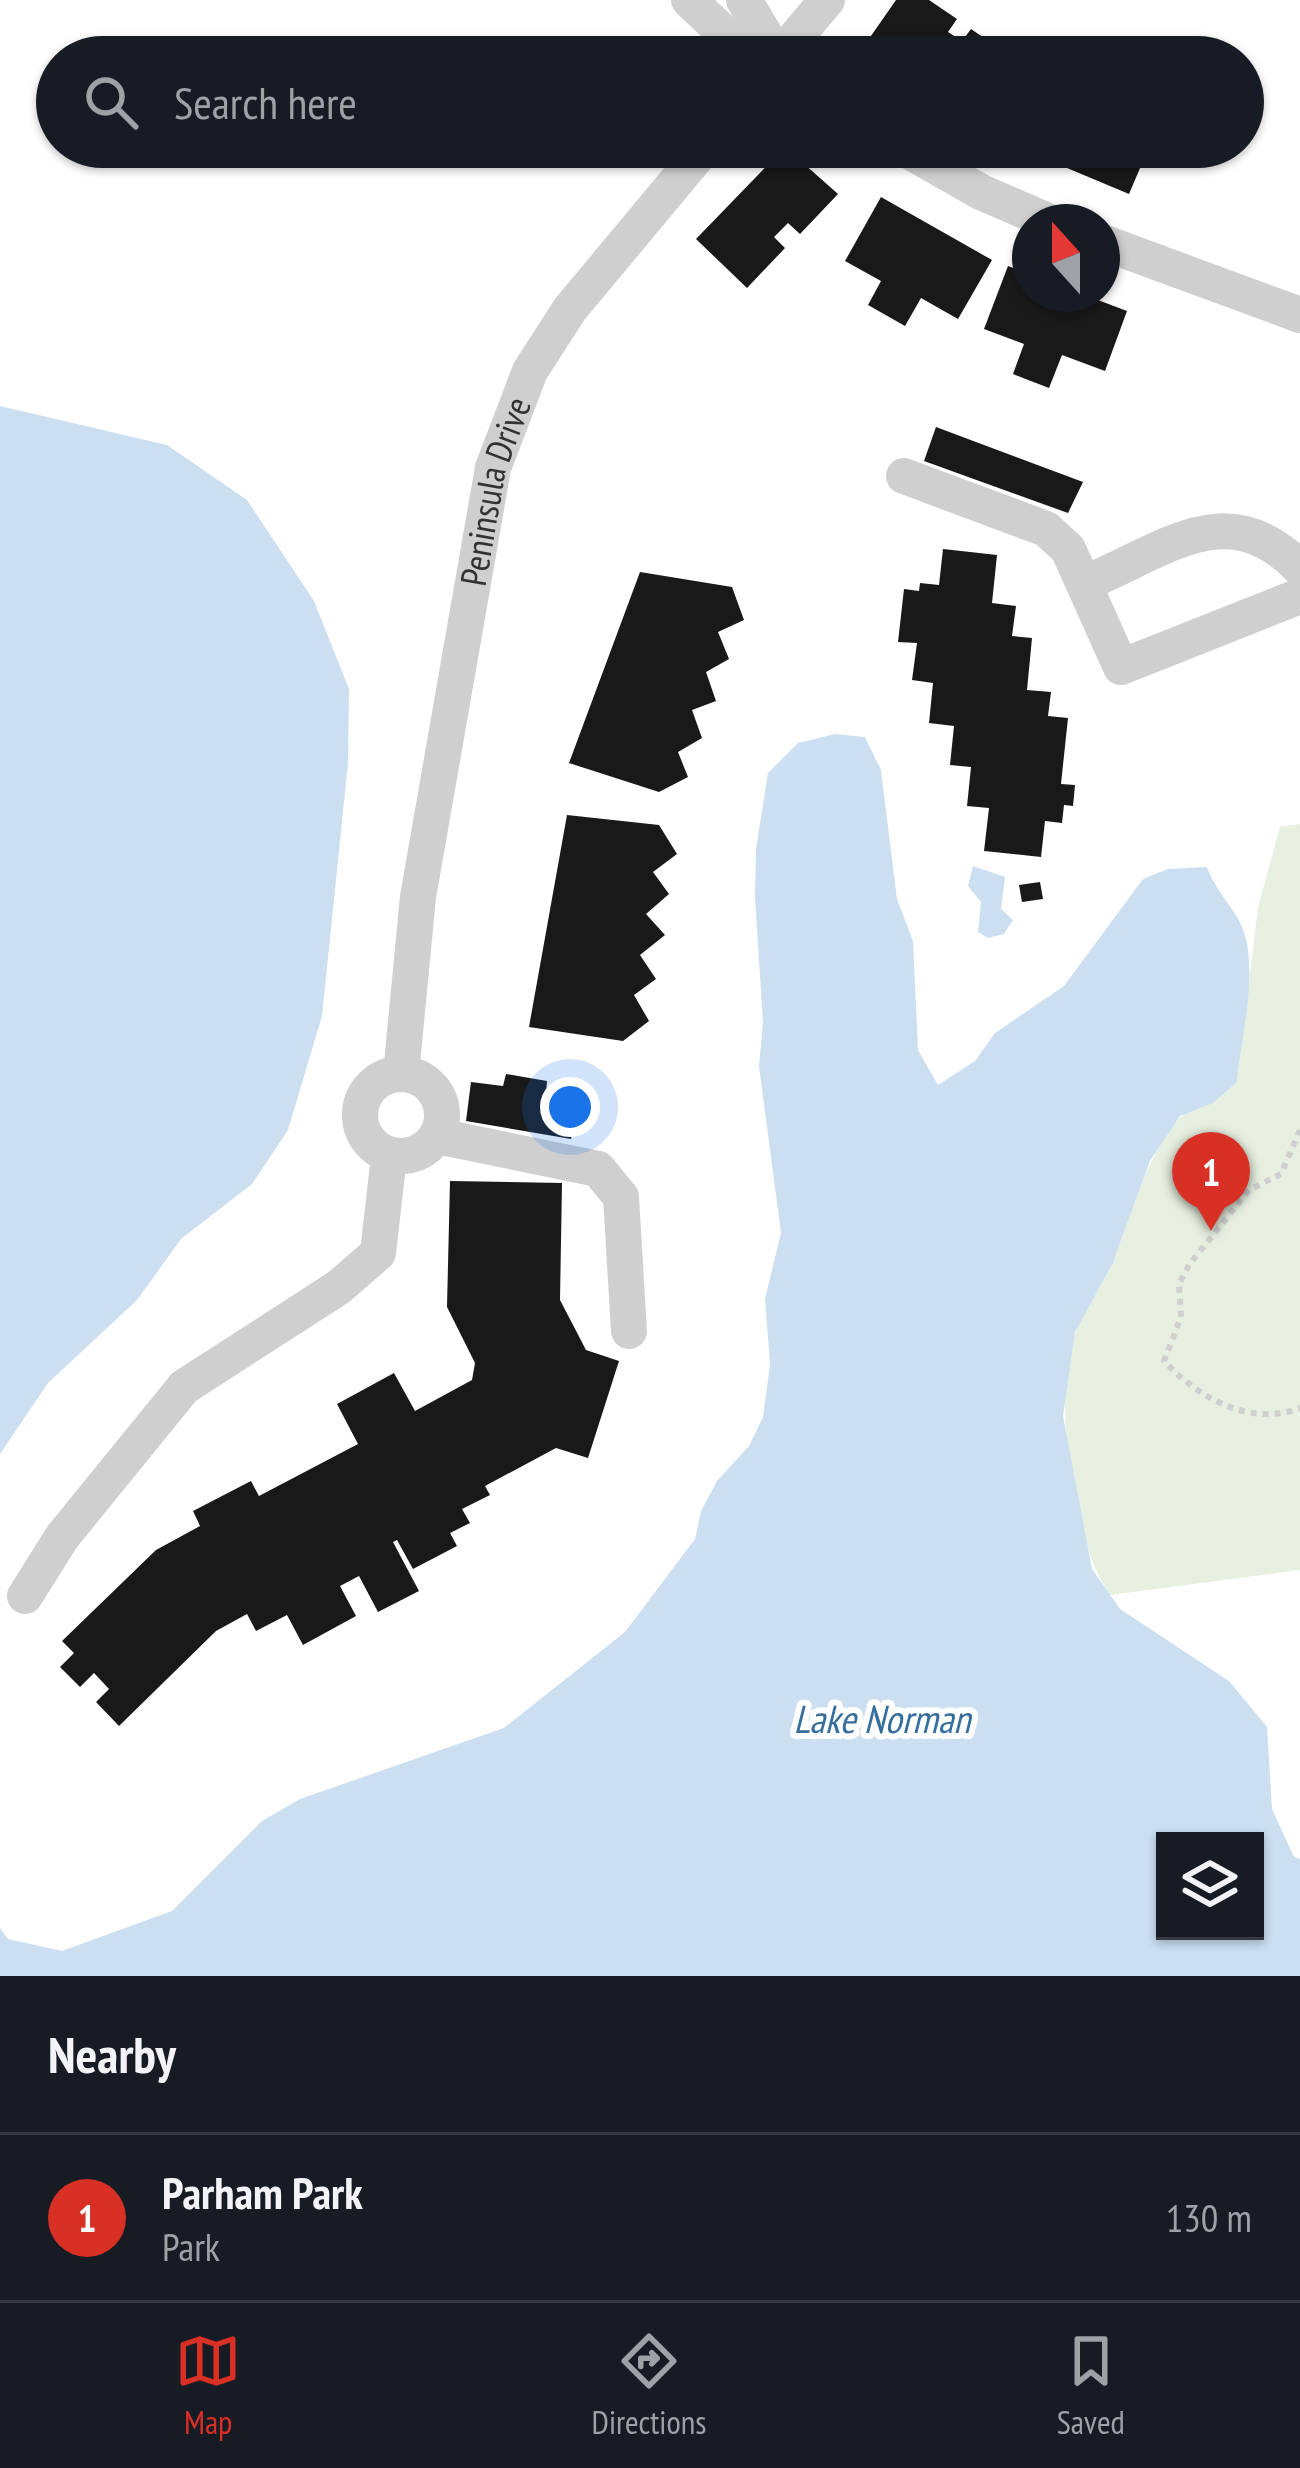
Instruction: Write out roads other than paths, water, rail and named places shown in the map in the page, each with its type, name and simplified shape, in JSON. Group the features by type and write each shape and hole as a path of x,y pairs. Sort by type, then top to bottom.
{"street":[{"path":"689,0 731,36"},
{"path":"744,0 765,36"},
{"path":"796,36 827,0"},
{"name":"Peninsula Drive","path":"401,1074 418,897 482,514 514,406 570,309 688,168"},
{"path":"939,168 1012,205"},
{"path":"1120,249 1300,315"},
{"path":"904,476 1046,530 1068,549 1121,668 1300,596"},
{"path":"1085,583 1222,527 1252,531 1275,542 1300,568"},
{"path":"401,1074 434,1090 442,1113 437,1136 416,1154 389,1156 368,1141 359,1116 367,1091 388,1076 401,1074"},
{"path":"437,1136 598,1169 621,1197 628,1331"},
{"path":"25,1596 62,1537 184,1387 339,1287 378,1253 389,1156"}],"water":[{"path":"0,406 167,445 247,500 314,601 349,689 348,763 322,1016 288,1130 252,1184 181,1239 137,1300 48,1383 0,1454"},
{"name":"Lake Norman","path":"835,734 865,737 881,770 897,899 913,941 918,1050 938,1085 975,1061 995,1033 1064,986 1143,879 1168,869 1207,867 1244,932 1249,987 1237,1082 1213,1103 1180,1116 1150,1161 1112,1265 1075,1332 1063,1416 1092,1569 1120,1609 1229,1681 1267,1727 1272,1809 1294,1857 1300,1859 1300,1976 0,1976 0,1928 8,1939 62,1951 172,1911 262,1821 300,1799 504,1728 625,1632 695,1539 701,1511 717,1481 749,1446 763,1417 770,1364 765,1299 781,1233 759,1066 763,1023 755,897 756,849 768,773 798,743"},
{"path":"973,866 1005,877 1001,909 1013,920 1004,934 988,938 978,932 981,902 968,886"}],"place":[{"name":"Parham Park","path":"1211,1231"}]}
